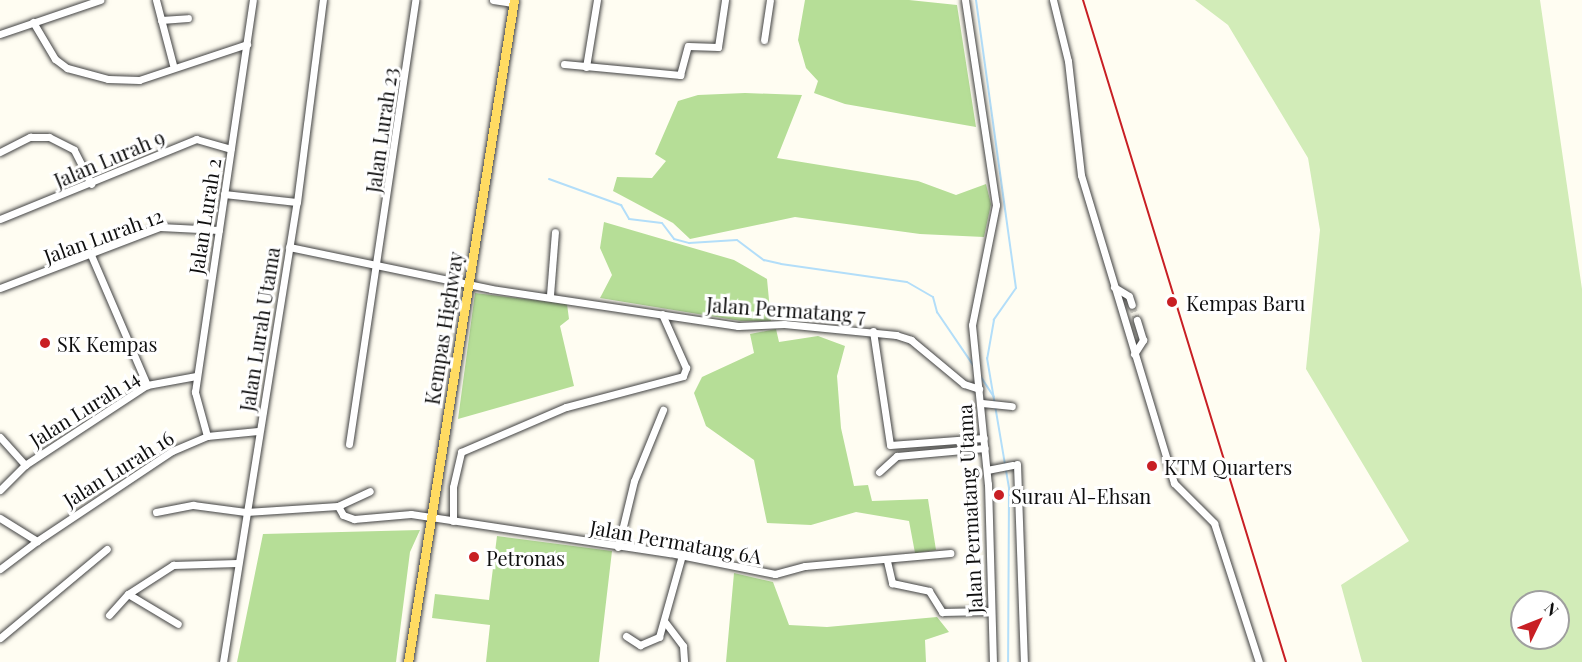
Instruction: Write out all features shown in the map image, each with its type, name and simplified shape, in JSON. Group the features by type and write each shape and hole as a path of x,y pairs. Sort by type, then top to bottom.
{"main road":[{"name":"Kempas Highway","path":"408,662 433,520 488,141 513,1"}],"street":[{"path":"0,34 78,3 100,0"},
{"path":"156,0 173,65"},
{"name":"Jalan Lurah 2","path":"207,436 195,397 196,376 253,0"},
{"name":"Jalan Lurah Utama","path":"223,662 258,430 297,202 323,0"},
{"name":"Jalan Lurah 23","path":"349,444 398,128 415,0"},
{"path":"493,0 513,1"},
{"path":"586,67 597,0"},
{"path":"564,64 676,76 688,46 718,47 725,0"},
{"path":"764,40 770,0"},
{"name":"Jalan Permatang Utama","path":"965,0 996,205 972,325 975,365 985,403 989,611 993,662"},
{"path":"1053,0 1068,61 1081,175 1174,483 1218,530 1259,662"},
{"path":"162,20 188,18"},
{"path":"33,22 55,59 75,70 132,80 173,65 247,44"},
{"path":"0,152 30,137 49,137 74,150 91,184"},
{"name":"Jalan Lurah 9","path":"0,219 196,140 231,149"},
{"path":"224,194 297,202"},
{"name":"Jalan Lurah 12","path":"0,288 165,226 219,230"},
{"path":"550,296 555,232"},
{"name":"Jalan Permatang 7","path":"289,247 468,284 738,326 784,324 873,331 911,340 955,378 979,386"},
{"path":"91,255 147,385"},
{"path":"1114,287 1129,296 1132,304"},
{"path":"453,521 453,487 461,452 566,407 683,376 686,368 662,314"},
{"path":"1134,354 1143,340 1137,320"},
{"path":"873,331 890,445 984,438"},
{"name":"Jalan Lurah 14","path":"0,490 25,465 147,385 196,376"},
{"path":"985,403 1009,404"},
{"path":"618,547 634,481 663,410"},
{"name":"Jalan Lurah 16","path":"0,569 142,469 207,436 258,430"},
{"path":"0,437 25,465"},
{"path":"879,472 897,456 985,448"},
{"path":"987,471 1015,464 1020,661"},
{"path":"156,512 192,505 211,511 246,512 338,506 370,491"},
{"name":"Jalan Permatang 6A","path":"338,506 343,514 354,519 402,514 682,555 775,574 805,566 887,561 950,553"},
{"path":"0,518 37,541"},
{"path":"0,638 107,549"},
{"path":"626,636 648,645 659,637 682,555"},
{"path":"887,561 892,583 929,591 942,612 989,611"},
{"path":"109,615 129,594 173,565 237,563"},
{"path":"129,594 177,624"},
{"path":"664,622 684,646 684,662"}],"green space":[{"path":"805,0 909,0 957,5 976,127 845,104 814,93 818,81 806,68 798,40"},
{"path":"1195,0 1540,0 1582,289 1582,662 1362,662 1341,585 1409,541 1306,369 1320,230 1308,158 1228,25"},
{"path":"745,93 802,95 777,158 918,181 956,195 986,184 991,204 984,237 920,234 795,217 690,239 673,223 613,191 617,177 652,178 666,161 655,154 678,101 698,95"},
{"path":"604,222 734,260 767,279 771,321 741,321 600,298 612,275 600,248"},
{"path":"475,293 567,304 569,319 560,326 574,386 458,419"},
{"path":"776,329 779,342 818,336 845,346 837,376 841,428 854,486 868,485 872,501 928,499 936,550 915,553 909,521 856,512 811,525 767,523 754,460 706,426 694,393 702,377 754,353 750,334"},
{"path":"420,530 410,552 396,662 237,662 263,534"},
{"path":"497,536 612,551 599,662 486,662 490,625 432,618 435,594 489,600"},
{"path":"734,573 773,582 789,625 827,627 937,617 949,632 925,640 926,662 726,662"}],"waterway":[{"path":"976,0 1016,288 994,320 987,358 1009,488 1008,662"},
{"path":"549,179 621,205 629,219 662,223 674,239 689,243 737,240 764,260 907,282 933,297 937,312 973,365"},
{"path":"979,374 994,397"}],"tunnel":[{"path":"1132,305 1137,320"}],"railway":[{"path":"1083,0 1286,662"}],"place":[{"name":"Kempas Baru","path":"1172,302"},
{"name":"SK Kempas","path":"45,343"},
{"name":"KTM Quarters","path":"1152,466"},
{"name":"Surau Al-Ehsan","path":"999,495"},
{"name":"Petronas","path":"474,557"}]}
